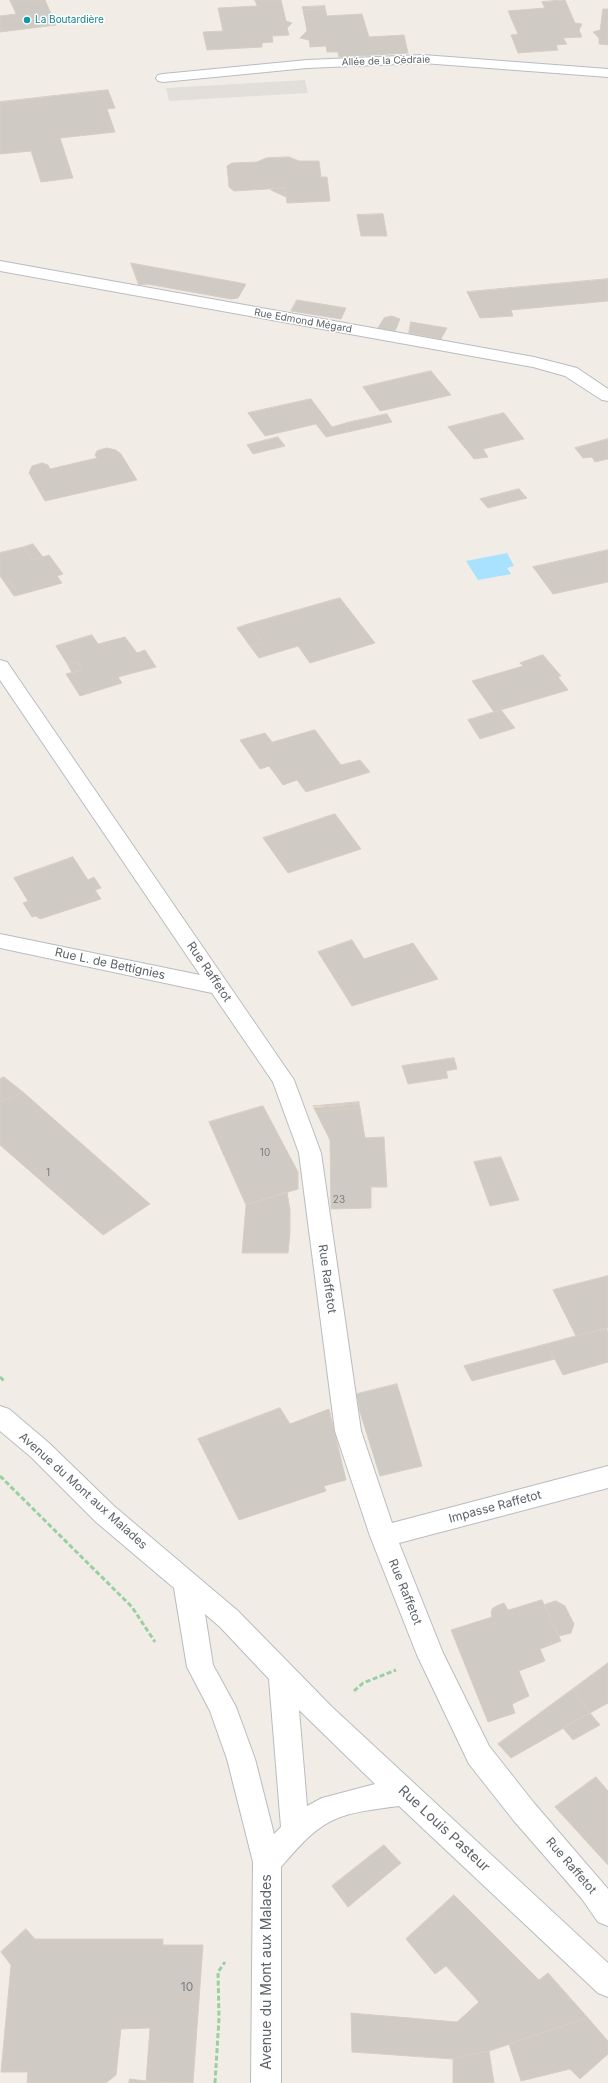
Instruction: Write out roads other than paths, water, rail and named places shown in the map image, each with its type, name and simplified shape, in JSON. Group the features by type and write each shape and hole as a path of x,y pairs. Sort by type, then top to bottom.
{"street":[{"name":"Allée de la Cédraie","path":"163,78 307,64 423,59 608,73"},
{"name":"Rue Edmond Mégard","path":"0,266 534,362 571,372 605,398"},
{"name":"Rue Raffetot","path":"0,666 283,1080 310,1152 348,1431 383,1536 430,1655 479,1755 524,1812 592,1890 608,1912"},
{"name":"Rue L. de Bettignies","path":"0,941 219,987"},
{"name":"Avenue du Mont aux Malades","path":"0,1416 40,1450 105,1514 229,1619 282,1673"},
{"name":"Impasse Raffetot","path":"383,1536 608,1477"},
{"name":"Avenue du Mont aux Malades","path":"186,1582 200,1667 222,1707 241,1759 267,1862 266,2083"},
{"name":"Rue Louis Pasteur","path":"282,1673 322,1716 608,1983"},
{"path":"282,1673 295,1831"},
{"name":"Avenue du Mont aux Malades","path":"267,1862 295,1831 322,1811 369,1797 406,1793"}],"water":[{"path":"507,553 514,566 507,568 511,574 478,580 466,561"}],"place":[{"name":"La Boutardière","path":"27,20"}]}
